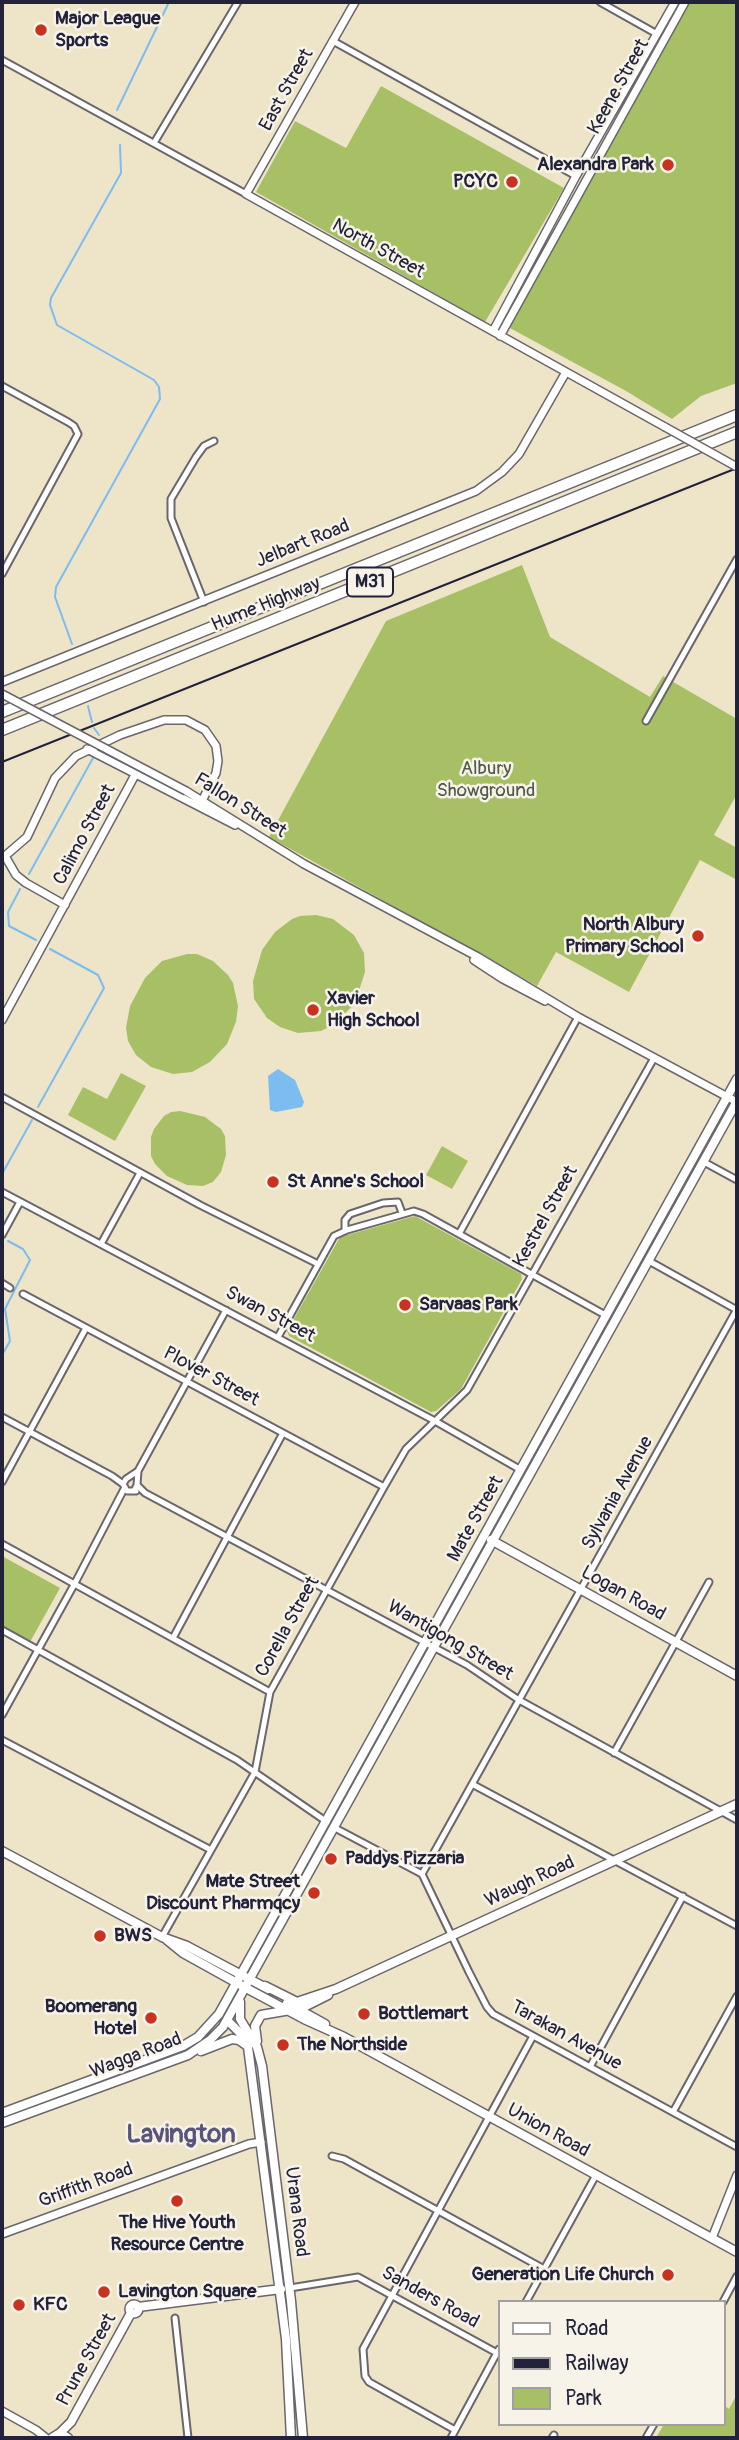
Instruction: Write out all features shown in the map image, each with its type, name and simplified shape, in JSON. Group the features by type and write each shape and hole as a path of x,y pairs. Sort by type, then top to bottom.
{"highway":[{"name":"Hume Highway","path":"2,712 737,415"},
{"name":"Hume Highway","path":"2,730 737,432"}],"main road":[{"name":"Mate Street","path":"243,1973 425,1642 489,1539 649,1261 735,1100 737,1079"},
{"name":"Mate Street","path":"251,1978 434,1647 522,1470 607,1316 735,1100"},
{"name":"Logan Road","path":"489,1539 737,1676"},
{"name":"Waugh Road","path":"265,1986 297,2002 336,1989 737,1804"},
{"name":"Union Road","path":"2,1851 165,1938 243,1973 344,2037"},
{"name":"Union Road","path":"165,1938 183,1952 237,1983 244,1992 344,2037 737,2252"},
{"name":"Wagga Road","path":"2,2113 194,2040 216,2019 243,1973"},
{"name":"Wagga Road","path":"2,2123 188,2055 210,2040 227,2020 251,1978"},
{"name":"Waugh Road","path":"260,2054 255,2028 257,2020 265,2013 298,2009 336,1989"},
{"name":"Urana Road","path":"244,1992 240,2019 260,2054 272,2141 290,2288 303,2438"},
{"path":"314,2017 316,2006 321,1999"},
{"path":"225,2005 224,2014 227,2020"},
{"name":"Urana Road","path":"227,2020 244,2038 249,2051 285,2339 291,2438"},
{"path":"188,2055 233,2039 245,2043 249,2051"},
{"path":"142,2062 145,2071"},
{"path":"78,2095 79,2085"},
{"path":"23,2105 27,2115"},
{"path":"261,2142 272,2141"},
{"name":"Sanders Road","path":"135,2310 290,2288"},
{"name":"Prune Street","path":"58,2437 71,2422 135,2310"}],"street":[{"path":"154,143 238,2"},
{"name":"East Street","path":"246,194 355,2"},
{"path":"600,2 661,36"},
{"name":"Keene Street","path":"497,333 585,181 661,36 675,2"},
{"name":"Keene Street","path":"497,333 576,176 661,36 685,2"},
{"path":"333,41 585,181"},
{"name":"North Street","path":"2,60 737,467"},
{"name":"Jelbart Road","path":"2,682 486,485 519,454 566,372"},
{"path":"2,386 68,422 77,431 76,439 2,574"},
{"path":"204,602 171,518 171,499 204,446 214,441"},
{"path":"484,518 491,532"},
{"path":"646,721 737,559"},
{"name":"Fallon Street","path":"2,694 186,791 304,864 459,949 489,971 735,1100"},
{"path":"65,905 26,883 4,857 27,837 55,778 64,766 87,749 164,720 176,718 192,722 210,736 218,756 216,774 202,801"},
{"path":"87,749 135,775"},
{"name":"Calimo Street","path":"2,1020 135,775 223,821 248,830"},
{"path":"459,1234 578,1017"},
{"name":"Kestrel Street","path":"435,1421 467,1390 654,1058"},
{"path":"2,1097 140,1173 318,1264"},
{"path":"704,1161 737,1180"},
{"path":"102,1244 140,1173"},
{"name":"Swan Street","path":"2,1192 278,1337 522,1470"},
{"path":"2,1235 20,1202"},
{"path":"345,1231 345,1220 350,1214 383,1203 398,1202 402,1213"},
{"path":"278,1337 334,1236 402,1213 418,1212 607,1316"},
{"path":"649,1261 737,1310"},
{"path":"2,1283 10,1287"},
{"name":"Plover Street","path":"23,1294 384,1487"},
{"path":"2,1714 226,1310"},
{"name":"Sylvania Avenue","path":"422,1874 737,1310"},
{"path":"2,1482 86,1328"},
{"name":"Wantigong Street","path":"2,1417 467,1665 519,1700 737,1820"},
{"name":"Corella Street","path":"165,1938 255,1772 270,1692 406,1448 435,1421"},
{"path":"173,1638 283,1433"},
{"path":"2,1544 270,1692"},
{"path":"614,1753 709,1582"},
{"path":"2,1630 255,1772 327,1822"},
{"path":"2,1740 211,1850"},
{"path":"472,1784 737,1926"},
{"path":"335,1828 422,1874"},
{"name":"Tarakan Avenue","path":"422,1874 487,2007 503,2020 737,2147"},
{"path":"590,2067 683,1896"},
{"path":"673,2112 737,1996"},
{"path":"455,2430 369,2382 365,2376 363,2349 533,2036"},
{"name":"Griffith Road","path":"2,2234 248,2144 261,2142"},
{"path":"332,2156 344,2159 544,2269"},
{"path":"527,2300 596,2175"},
{"path":"712,2238 737,2175"},
{"path":"724,2300 737,2276"},
{"name":"Sanders Road","path":"290,2288 358,2277 498,2351"},
{"path":"176,2318 188,2438"},
{"path":"451,2438 498,2351"},
{"path":"2,2410 36,2430 58,2437"}],"green space":[{"name":"Alexandra Park","path":"689,2 737,2 737,383 701,396 672,419 508,327"},
{"path":"381,86 564,188 485,322 256,192 295,121 346,148"},
{"name":"Albury Showground","path":"522,565 550,637 650,697 663,676 737,719 737,794 714,835 737,848 737,880 700,860 629,992 556,952 537,986 269,837 386,621"},
{"path":"316,915 333,919 354,935 364,953 365,972 355,1003 335,1024 321,1031 298,1033 280,1027 267,1018 254,999 253,981 262,950 275,932 292,919"},
{"path":"197,954 213,961 228,975 233,983 238,1006 236,1022 227,1044 210,1062 192,1072 173,1074 151,1067 136,1055 128,1041 126,1028 130,1006 145,978 162,961"},
{"path":"121,1073 146,1086 115,1141 68,1115 83,1087 107,1099"},
{"path":"180,1111 205,1117 221,1129 225,1136 226,1155 221,1172 213,1182 203,1186 187,1185 167,1176 151,1156 154,1129 164,1116"},
{"path":"442,1146 468,1161 452,1189 426,1175"},
{"name":"Sarvaas Park","path":"415,1216 521,1274 522,1279 461,1389 436,1411 431,1412 289,1336 287,1331 340,1237"},
{"path":"2,1556 60,1588 30,1642 2,1626"},
{"path":"737,2394 737,2438 656,2438 663,2426 725,2426 725,2406 729,2409"}],"water":[{"path":"278,1069 295,1080 304,1102 302,1107 276,1112 270,1110 268,1076"}],"waterway":[{"path":"117,110 169,2"},
{"path":"72,644 55,597 56,587 160,399 159,387 154,380 57,325 50,305 51,298 121,173 120,145"},
{"path":"88,706 92,722"},
{"path":"94,728 99,735"},
{"path":"29,874 93,758"},
{"path":"20,889 8,912 9,926 36,940"},
{"path":"38,1107 104,988 98,975 50,949"},
{"path":"2,1174 32,1120"},
{"path":"2,1355 10,1341 5,1309 30,1260 23,1249 8,1241"}],"railway":[{"path":"2,762 737,468"}],"place":[{"name":"Major League Sports","path":"41,30"},
{"name":"Alexandra Park","path":"668,165"},
{"name":"PCYC","path":"512,182"},
{"name":"North Albury Primary School","path":"698,936"},
{"name":"Xavier High School","path":"313,1010"},
{"name":"St Anne's School","path":"273,1182"},
{"name":"Sarvaas Park","path":"405,1305"},
{"name":"Paddys Pizzaria","path":"331,1859"},
{"name":"Mate Street Discount Pharmqcy","path":"314,1893"},
{"name":"BWS","path":"100,1936"},
{"name":"Bottlemart","path":"364,2014"},
{"name":"Boomerang Hotel","path":"151,2018"},
{"name":"The Northside","path":"283,2045"},
{"name":"The Hive Youth Resource Centre","path":"177,2201"},
{"name":"Generation Life Church","path":"668,2275"},
{"name":"Lavington Square","path":"104,2292"},
{"name":"KFC","path":"19,2305"}],"district":[{"name":"Lavington","path":"181,2135"}]}
